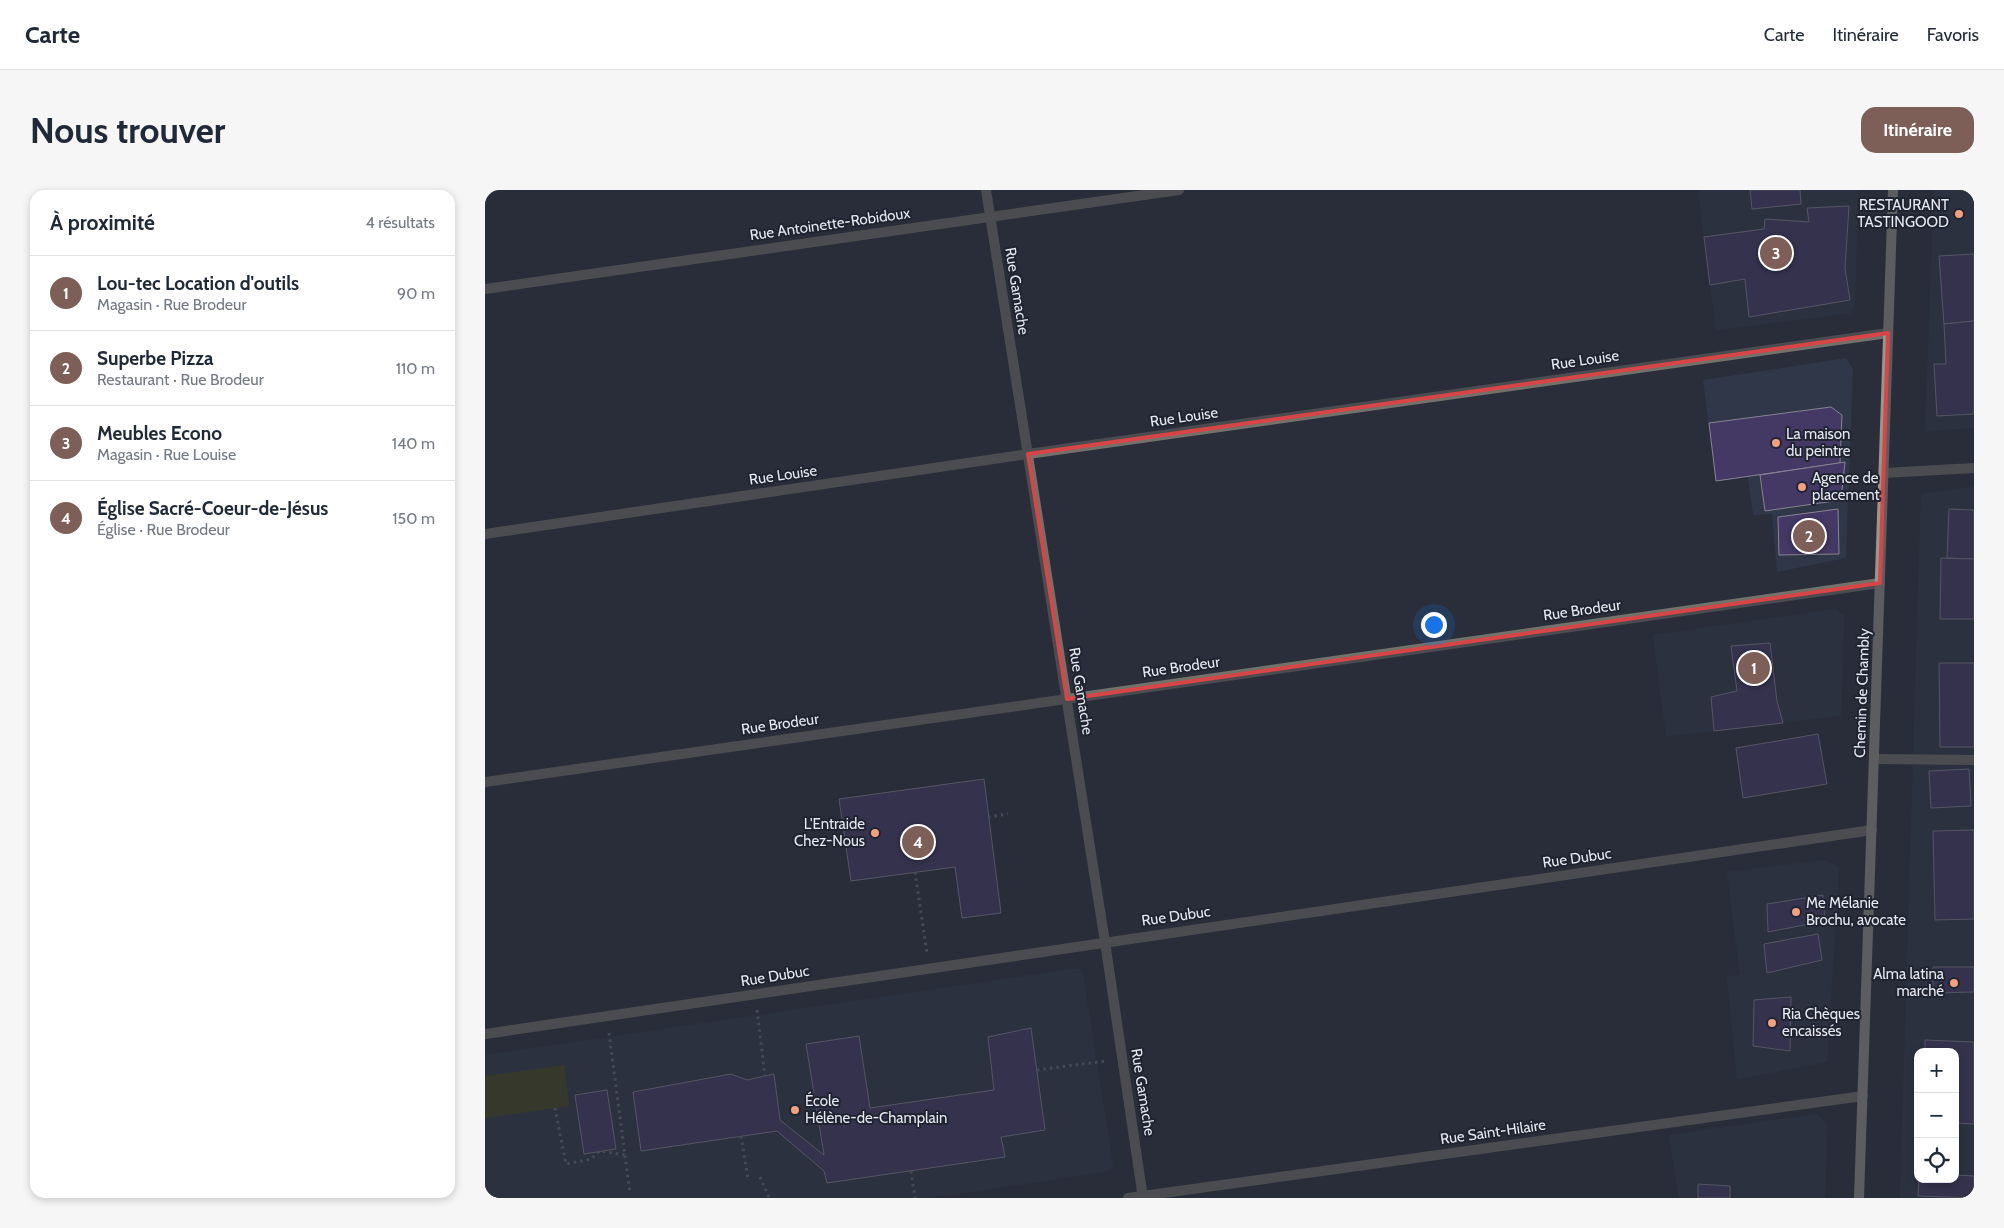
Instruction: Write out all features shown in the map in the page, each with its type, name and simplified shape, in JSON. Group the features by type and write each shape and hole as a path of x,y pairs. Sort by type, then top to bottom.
{"main road":[{"name":"Chemin de Chambly","path":"1859,1198 1893,190"}],"street":[{"name":"Rue Gamache","path":"986,190 1067,698 1143,1197"},
{"name":"Rue Antoinette-Robidoux","path":"485,289 1179,190"},
{"name":"Rue Louise","path":"485,534 1028,454 1888,333"},
{"path":"1884,473 1974,468"},
{"name":"Rue Brodeur","path":"485,782 1880,583"},
{"path":"1874,759 1974,760"},
{"name":"Rue Dubuc","path":"485,1034 1872,830"},
{"name":"Rue Saint-Hilaire","path":"1128,1198 1863,1096"}],"path":[{"path":"988,817 1008,814"},
{"path":"915,872 929,968"},
{"path":"755,994 765,1076"},
{"path":"605,1016 630,1194"},
{"path":"1037,1070 1123,1058"},
{"path":"555,1108 566,1164 591,1159 600,1151 625,1155"},
{"path":"741,1136 748,1179"},
{"path":"911,1171 915,1198"},
{"path":"760,1177 769,1198"}],"highlighted area":[{"path":"1888,333 1880,583 1067,699 1028,454"}],"shaded area":[{"path":"1698,190 1858,190 1855,303 1851,313 1716,330"},
{"path":"1934,190 1974,190 1974,428 1925,431"},
{"path":"1846,358 1853,369 1846,558 1777,572 1772,514 1753,515 1748,477 1716,481 1703,380"},
{"path":"1974,487 1974,1198 1900,1198 1921,494"},
{"path":"1836,609 1844,616 1841,715 1740,729 1666,736 1653,635"},
{"path":"1826,860 1839,868 1827,1062 1737,1079 1727,976 1740,975 1727,872"},
{"name":"École Hélène-de-Champlain","path":"1080,969 1083,975 1113,1165 1110,1170 930,1198 485,1198 485,1055"},
{"path":"564,1065 569,1106 485,1118 485,1076"},
{"path":"1817,1114 1827,1124 1825,1198 1679,1198 1669,1135"}],"building":[{"path":"1750,190 1800,190 1801,204 1752,209"},
{"path":"1849,206 1845,268 1850,300 1749,317 1745,279 1710,285 1704,237 1764,229 1765,219 1809,222 1807,208"},
{"path":"1974,254 1974,321 1944,324 1939,256"},
{"path":"1974,321 1974,414 1937,416 1934,364 1946,364 1944,324"},
{"name":"La maison du peintre","path":"1831,407 1842,415 1840,463 1716,481 1709,423"},
{"name":"Agence de placement","path":"1845,462 1841,500 1765,511 1760,475"},
{"path":"1838,509 1839,554 1779,555 1778,517"},
{"path":"1949,509 1974,510 1974,559 1947,558"},
{"path":"1941,558 1974,559 1974,619 1940,619"},
{"path":"1770,643 1777,701 1783,723 1714,731 1711,697 1737,691 1731,646"},
{"path":"1939,663 1974,663 1974,747 1940,747"},
{"path":"1818,734 1827,784 1743,798 1736,748"},
{"path":"1969,769 1971,806 1931,808 1929,771"},
{"path":"984,779 1001,913 962,918 955,867 851,881 839,799"},
{"path":"1974,830 1974,919 1935,920 1933,831"},
{"name":"Me Mélanie Brochu, avocate","path":"1823,895 1825,921 1768,932 1767,904"},
{"path":"1818,934 1822,960 1767,973 1764,944"},
{"path":"1933,967 1974,967 1974,992 1933,993"},
{"name":"Ria Chèques encaissés","path":"1791,997 1790,1051 1753,1046 1754,1000"},
{"name":"École Hélène-de-Champlain","path":"1031,1028 1045,1130 1001,1137 1005,1157 827,1183 824,1171 777,1131 641,1151 633,1092 731,1074 747,1080 774,1074 780,1120 824,1155 806,1044 859,1036 870,1108 994,1090 988,1037"},
{"path":"1925,1040 1974,1042 1974,1124 1959,1123 1959,1048 1925,1048"},
{"path":"607,1090 616,1149 584,1154 575,1095"},
{"path":"1959,1175 1974,1176 1974,1198 1918,1196 1919,1183 1959,1183"},
{"path":"1698,1184 1730,1186 1730,1198 1698,1198"}],"place":[{"name":"RESTAURANT TASTINGOOD","path":"1959,214"},
{"name":"Meubles Econo","path":"1776,253"},
{"name":"La maison du peintre","path":"1776,443"},
{"name":"Agence de placement","path":"1802,487"},
{"name":"Superbe Pizza","path":"1809,536"},
{"name":"Lou-tec Location d'outils","path":"1754,668"},
{"name":"L'Entraide Chez-Nous","path":"875,833"},
{"name":"Église Sacré-Coeur-de-Jésus","path":"918,842"},
{"name":"Me Mélanie Brochu, avocate","path":"1796,912"},
{"name":"Alma latina marché","path":"1954,983"},
{"name":"Ria Chèques encaissés","path":"1772,1023"},
{"name":"École Hélène-de-Champlain","path":"795,1110"}]}
